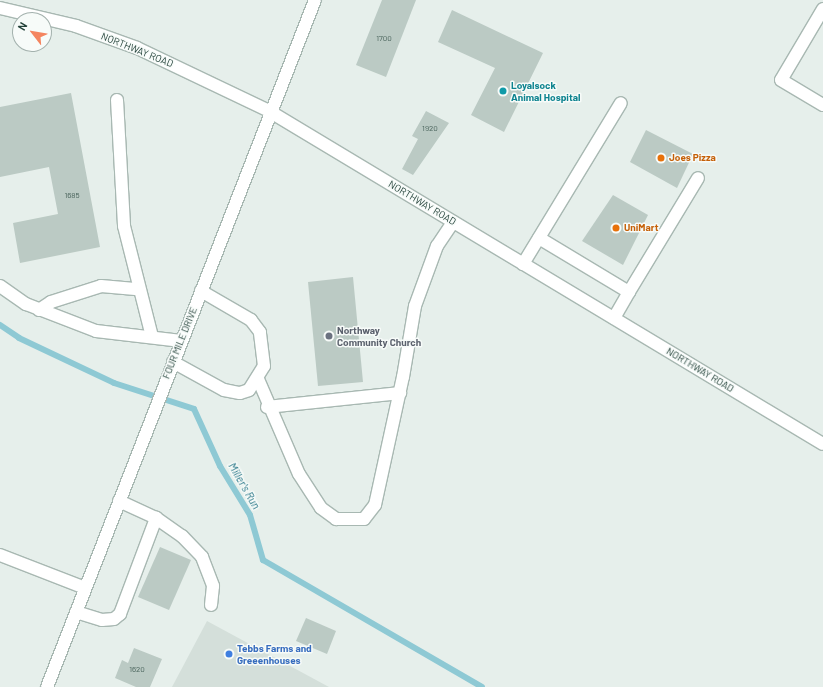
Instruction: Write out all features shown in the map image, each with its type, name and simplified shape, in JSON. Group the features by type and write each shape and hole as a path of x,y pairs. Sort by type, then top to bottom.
{"street":[{"name":"FOUR MILE DRIVE","path":"47,687 150,418 201,291 269,111 315,0"},
{"name":"NORTHWAY ROAD","path":"0,8 76,26 137,48 269,111 823,444"},
{"path":"823,9 781,80 823,105"},
{"path":"117,100 124,226 138,289 152,337"},
{"path":"524,264 620,103"},
{"path":"614,318 698,178"},
{"path":"258,379 267,407 299,474 321,508 336,520 364,519 375,505 400,393 415,306 434,252 453,222"},
{"path":"539,238 629,292"},
{"path":"0,286 39,310 96,331 181,340"},
{"path":"39,310 51,302 101,286 138,289"},
{"path":"173,362 224,390 249,390 258,379 264,366 260,332 251,320 201,291"},
{"path":"267,407 400,393"},
{"path":"119,501 156,518 182,536 202,557 213,586 211,605"},
{"path":"76,612 102,620 114,619 120,614 156,518"},
{"path":"0,555 85,588"}],"shaded area":[{"name":"Tebbs Farms and Greeenhouses","path":"207,621 329,687 172,687"}],"building":[{"path":"382,0 416,0 386,77 356,65"},
{"name":"Loyalsock Animal Hospital","path":"452,10 543,53 504,132 471,115 495,68 438,42"},
{"path":"71,93 100,247 20,263 13,223 58,214 49,167 0,177 0,107"},
{"path":"426,111 449,123 413,175 402,169 418,139 412,136"},
{"name":"Joes Pizza","path":"646,130 693,154 677,188 630,162"},
{"name":"UniMart","path":"613,195 648,215 623,265 582,241"},
{"name":"Northway Community Church","path":"353,277 363,382 318,386 308,282"},
{"path":"160,547 191,560 169,610 138,597"},
{"path":"306,618 336,631 327,654 296,641"},
{"path":"134,648 162,659 150,687 136,687 115,678 122,660 128,663"}],"waterway":[{"name":"Miller's Run","path":"0,325 19,338 114,383 194,409 220,466 250,515 263,560 482,687"}],"place":[{"name":"Loyalsock Animal Hospital","path":"503,91"},
{"name":"Joes Pizza","path":"661,158"},
{"name":"UniMart","path":"616,228"},
{"name":"Northway Community Church","path":"329,336"},
{"name":"Tebbs Farms and Greeenhouses","path":"229,654"}]}
